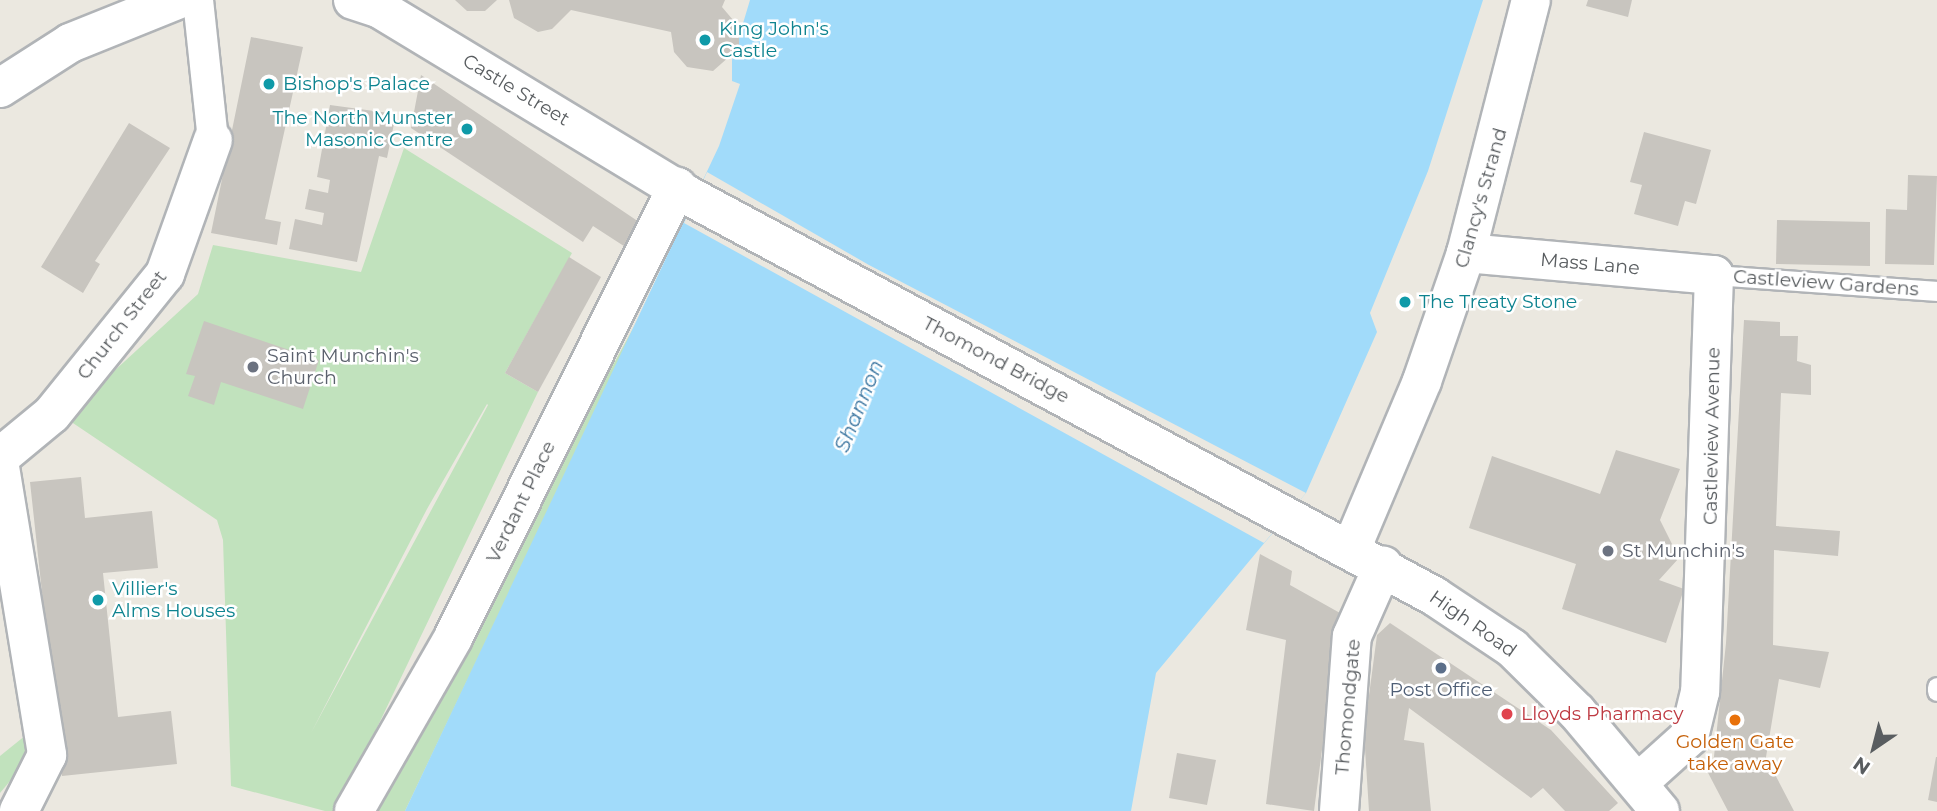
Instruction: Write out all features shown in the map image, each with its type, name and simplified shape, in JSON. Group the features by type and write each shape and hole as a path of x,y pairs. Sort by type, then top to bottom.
{"street":[{"path":"0,88 70,43 177,0"},
{"name":"Church Street","path":"0,457 52,414 165,274 213,140 198,0"},
{"name":"Castle Street","path":"353,0 380,9 683,191"},
{"name":"Clancy's Strand","path":"1367,556 1466,253 1531,0"},
{"name":"Thomond Bridge","path":"683,191 1317,530"},
{"name":"Verdant Place","path":"354,811 453,638 683,191"},
{"name":"Mass Lane","path":"1466,253 1714,275"},
{"name":"Castleview Avenue","path":"1649,797 1689,737 1700,692 1714,275"},
{"path":"0,467 47,755 19,811"},
{"name":"High Road","path":"1317,530 1367,556 1512,648 1649,797"},
{"name":"Thomondgate","path":"1339,811 1352,636 1367,556"}],"lane":[{"name":"Castleview Gardens","path":"1714,275 1937,291"}],"green space":[{"path":"404,148 572,253 505,373 538,392 337,811 325,811 231,786 223,540 217,520 64,417 198,294 213,245 361,272","holes":["488,405 311,733 427,509"]},
{"path":"648,301 405,811 369,811"},
{"path":"26,735 30,757 0,793 0,756"}],"water":[{"name":"Shannon","path":"750,0 1483,0 1428,171 1370,313 1377,332 1306,493 1156,673 1131,811 405,811 719,146 740,84 732,81 732,60"}],"pier":[{"path":"707,172 869,265 1306,493 1264,543 684,223"}],"building":[{"path":"455,0 497,0 485,11 467,11"},
{"name":"King John's Castle","path":"509,0 725,0 722,7 739,27 739,48 713,71 687,67 674,52 671,32 571,10 552,29 538,32 514,18"},
{"path":"1588,0 1632,0 1628,17 1586,6"},
{"path":"251,37 303,47 265,219 281,222 277,245 211,233"},
{"path":"421,75 645,226 630,250 593,226 583,242 411,128"},
{"path":"330,105 396,114 387,158 379,156 357,262 289,249 295,219 322,225 324,213 305,209 309,189 328,193 330,180 317,177"},
{"path":"129,123 170,148 95,261 100,264 83,293 41,267"},
{"path":"1644,132 1711,150 1696,204 1685,201 1678,226 1634,214 1642,185 1630,182"},
{"path":"1908,175 1937,176 1934,265 1885,264 1886,209 1907,210"},
{"path":"1777,220 1870,222 1870,266 1776,264"},
{"path":"569,257 601,277 538,392 505,373"},
{"path":"1744,320 1780,322 1780,336 1798,336 1797,361 1811,365 1811,395 1781,393 1776,526 1840,531 1838,556 1774,550 1773,645 1829,652 1820,688 1779,679 1766,757 1794,811 1728,811 1705,767 1713,766 1726,643"},
{"name":"Saint Munchin's Church","path":"204,321 319,360 303,409 221,382 214,405 188,396 195,376 186,374"},
{"name":"St Munchin's","path":"1616,450 1680,469 1660,520 1679,558 1659,580 1684,589 1666,643 1562,609 1576,564 1469,528 1492,456 1600,494"},
{"path":"81,477 85,518 152,511 158,568 103,573 118,717 171,711 177,764 62,776 30,482"},
{"path":"1260,554 1292,571 1290,585 1340,613 1314,811 1266,804 1286,640 1246,630"},
{"path":"1390,623 1551,730 1618,803 1609,811 1565,811 1543,788 1531,798 1409,708 1404,740 1424,743 1431,811 1369,811 1364,733 1377,635"},
{"path":"1177,753 1216,760 1207,805 1169,798"},
{"path":"1937,757 1937,802 1928,800"}],"place":[{"name":"King John's Castle","path":"705,40"},
{"name":"Bishop's Palace","path":"269,84"},
{"name":"The North Munster Masonic Centre","path":"467,129"},
{"name":"The Treaty Stone","path":"1405,302"},
{"name":"Saint Munchin's Church","path":"253,367"},
{"name":"St Munchin's","path":"1608,551"},
{"name":"Villier's Alms Houses","path":"98,600"},
{"name":"Post Office","path":"1441,668"},
{"name":"Lloyds Pharmacy","path":"1507,714"},
{"name":"Golden Gate take away","path":"1735,720"}]}
